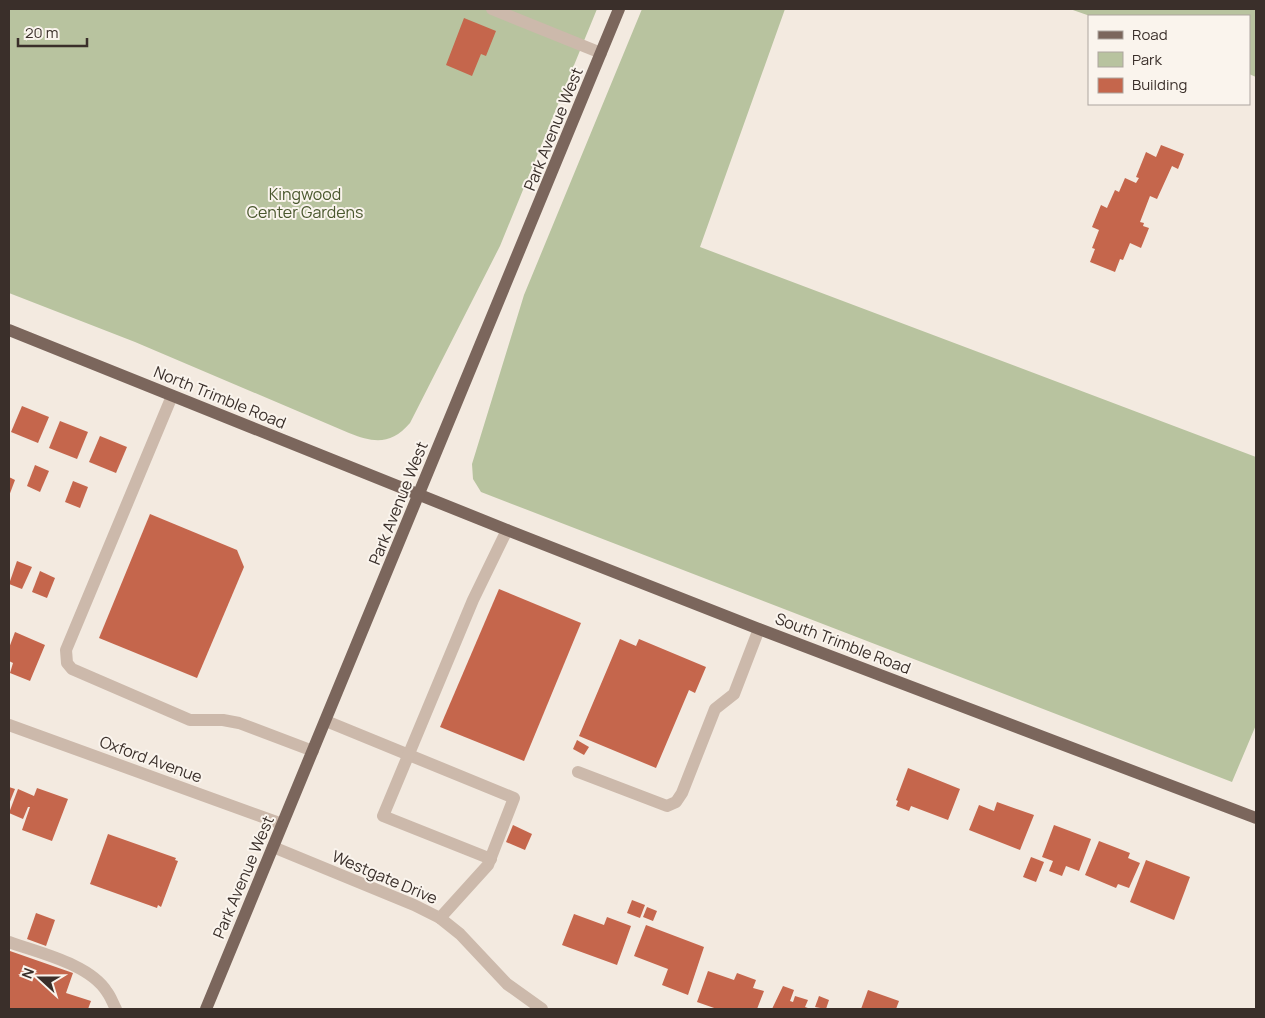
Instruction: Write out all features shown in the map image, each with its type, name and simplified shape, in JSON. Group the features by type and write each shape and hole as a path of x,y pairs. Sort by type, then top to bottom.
{"main road":[{"name":"Park Avenue West","path":"206,1009 620,9"},
{"name":"North Trimble Road","path":"9,330 420,494"},
{"name":"South Trimble Road","path":"420,494 760,629 1256,818"}],"street":[{"path":"492,9 601,53"},
{"path":"172,396 66,650 67,663 72,669 190,720 239,722 313,751"},
{"path":"491,859 383,816 473,600 507,530"},
{"path":"578,772 667,806 676,802 682,793 715,710 734,694 760,629"},
{"path":"326,721 514,797 515,800 488,865 440,918"},
{"name":"Oxford Avenue","path":"9,725 282,824"},
{"name":"Westgate Drive","path":"273,847 407,902 440,918 460,934 507,984 542,1009"},
{"path":"9,942 81,968 93,976 107,991 116,1009"}],"green space":[{"name":"Kingwood Center Gardens","path":"9,9 597,9 500,246 410,423 396,435 382,440 374,440 349,433 135,342 9,293"},
{"path":"642,9 785,9 700,247 1256,457 1256,725 1232,782 481,492 473,479 472,464 524,295"},
{"path":"1070,9 1256,9 1256,77 1250,74 1250,15 1088,15"}],"building":[{"path":"464,18 496,31 486,56 481,54 472,76 446,65"},
{"path":"1161,145 1184,154 1178,169 1172,166 1157,199 1150,196 1140,222 1144,223 1143,226 1149,228 1141,248 1130,243 1123,260 1120,259 1115,272 1090,262 1095,249 1092,248 1099,230 1092,227 1101,205 1107,208 1115,190 1119,192 1125,178 1136,183 1139,178 1136,177 1146,152 1156,157"},
{"path":"22,406 49,417 38,443 11,432"},
{"path":"60,421 88,432 77,459 49,448"},
{"path":"100,436 127,447 116,473 89,462"},
{"path":"35,465 49,471 40,492 27,486"},
{"path":"9,477 15,480 9,496"},
{"path":"73,481 88,487 80,508 65,502"},
{"path":"150,514 237,550 244,567 197,678 99,638"},
{"path":"17,561 32,567 22,589 9,584"},
{"path":"40,571 55,578 47,598 32,592"},
{"path":"499,589 581,623 524,761 440,727"},
{"path":"15,632 45,645 30,681 10,673 13,663 9,661 9,648"},
{"path":"620,639 636,646 639,639 706,667 695,693 689,690 656,768 579,736"},
{"path":"577,740 589,747 584,755 573,749"},
{"path":"908,768 960,789 948,820 911,806 909,811 896,806 898,801 896,800"},
{"path":"9,787 15,789 9,804"},
{"path":"37,788 68,799 52,841 22,830 30,807 28,807 23,819 9,813 18,789 34,796"},
{"path":"997,802 1034,815 1020,850 969,830 979,805 994,811"},
{"path":"513,825 532,834 525,850 506,842"},
{"path":"1054,825 1091,839 1079,871 1066,866 1062,876 1049,871 1053,861 1042,857"},
{"path":"108,834 176,858 175,860 178,861 161,907 158,905 157,908 90,884"},
{"path":"1099,841 1130,853 1128,858 1140,863 1129,888 1118,884 1116,888 1085,875"},
{"path":"1031,857 1044,862 1036,882 1023,877"},
{"path":"1146,860 1190,877 1174,920 1130,902"},
{"path":"632,900 645,905 640,918 627,913"},
{"path":"647,907 657,911 653,921 643,917"},
{"path":"36,913 55,920 46,946 27,939"},
{"path":"574,914 604,925 607,917 631,926 617,965 562,945"},
{"path":"646,925 704,947 688,995 662,985 668,969 634,956"},
{"path":"10,951 73,973 66,993 91,1001 88,1009 9,1009"},
{"path":"708,971 734,980 737,973 756,980 753,988 764,991 757,1009 717,1009 697,1002"},
{"path":"783,986 794,990 790,1001 793,1002 795,996 808,1000 805,1007 811,1009 772,1009"},
{"path":"868,990 899,1001 896,1009 861,1009"},
{"path":"819,996 829,1000 826,1009 815,1007"}]}
